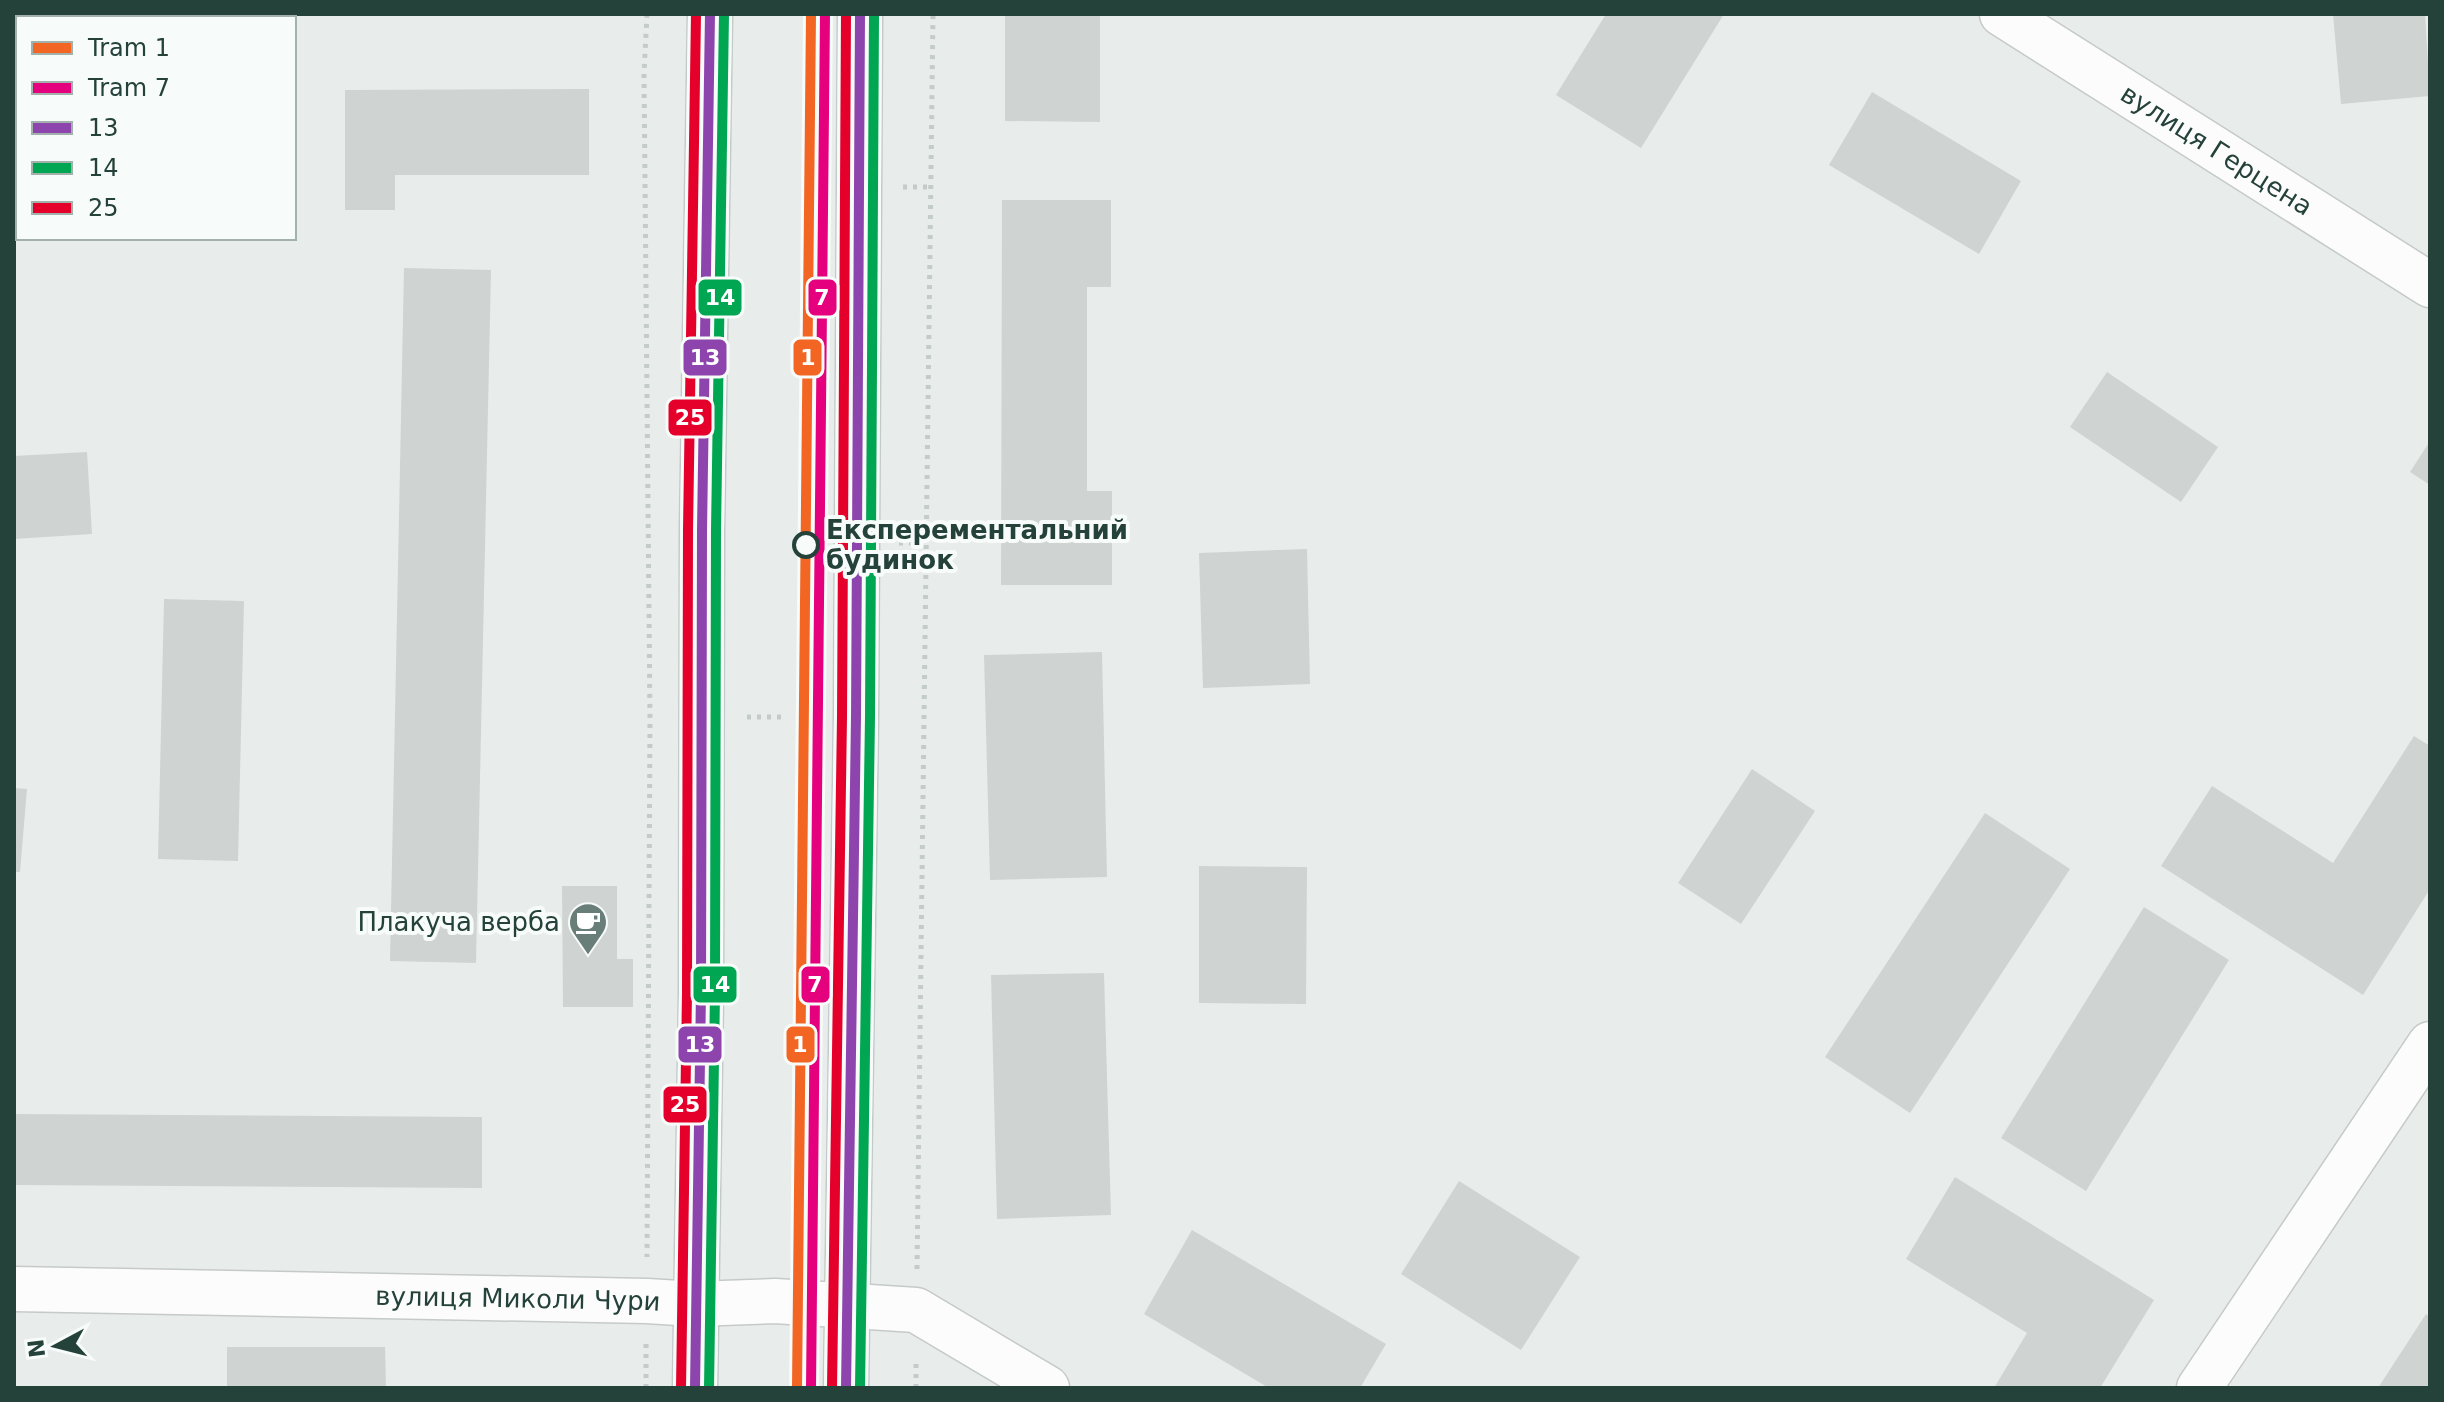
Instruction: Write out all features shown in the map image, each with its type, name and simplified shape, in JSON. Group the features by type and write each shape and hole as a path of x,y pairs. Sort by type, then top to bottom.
{"main road":[{"path":"695,1388 710,14"},
{"path":"846,1388 856,717 860,14"},
{"name":"вулиця Герцена","path":"2002,14 2430,285"},
{"path":"2199,1388 2430,1044"},
{"name":"вулиця Миколи Чури","path":"14,1289 695,1304 775,1301 916,1310 1047,1388"}],"path":[{"path":"646,1388 650,720 644,73 647,14"},
{"path":"916,1388 933,14"}],"building":[{"path":"1005,14 1100,14 1100,122 1005,121"},
{"path":"1606,14 1724,14 1641,148 1556,95"},
{"path":"2333,14 2425,14 2430,96 2341,104"},
{"path":"16,34 16,110 14,110"},
{"path":"589,89 589,175 395,175 395,210 345,210 345,90"},
{"path":"1872,92 2021,181 1979,254 1829,165"},
{"path":"1002,200 1111,200 1111,287 1087,287 1087,491 1112,491 1112,585 1001,585"},
{"path":"404,268 491,270 476,963 390,961"},
{"path":"2107,372 2218,447 2181,502 2070,427"},
{"path":"2430,441 2430,485 2410,472"},
{"path":"87,452 92,534 14,539 14,456"},
{"path":"1307,549 1310,684 1203,688 1199,553"},
{"path":"164,599 244,601 238,861 158,859"},
{"path":"1102,652 1107,877 990,880 984,655"},
{"path":"2414,736 2430,746 2430,889 2363,995 2161,866 2212,786 2333,863"},
{"path":"1752,769 1815,811 1741,924 1678,883"},
{"path":"14,788 27,789 20,872 14,872"},
{"path":"1985,813 2070,869 1910,1113 1825,1057"},
{"path":"1199,866 1307,867 1306,1004 1199,1003"},
{"path":"562,886 617,886 617,959 633,959 633,1007 563,1007"},
{"path":"2144,907 2229,960 2086,1191 2001,1138"},
{"path":"1104,973 1111,1215 997,1219 991,975"},
{"path":"14,1114 482,1117 482,1188 14,1185"},
{"path":"1955,1177 2154,1300 2100,1388 1994,1388 2027,1333 1906,1259"},
{"path":"1459,1181 1580,1257 1521,1350 1401,1274"},
{"path":"1192,1230 1386,1344 1360,1388 1269,1388 1144,1314"},
{"path":"2426,1314 2430,1317 2430,1388 2378,1388"},
{"path":"227,1347 385,1347 386,1388 227,1388"}],"tram line":[{"name":"1","path":"797,1388 811,14"},
{"name":"7","path":"811,1388 825,14"}],"transit line":[{"name":"25","path":"681,1388 696,14"},
{"name":"13","path":"695,1388 710,14"},
{"name":"14","path":"709,1388 724,14"},
{"name":"25","path":"832,1388 842,717 846,14"},
{"name":"13","path":"846,1388 856,717 860,14"},
{"name":"14","path":"860,1388 870,717 874,14"}],"place":[{"name":"Експерементальний будинок","path":"806,545"},
{"name":"Плакуча верба","path":"588,956"}]}
